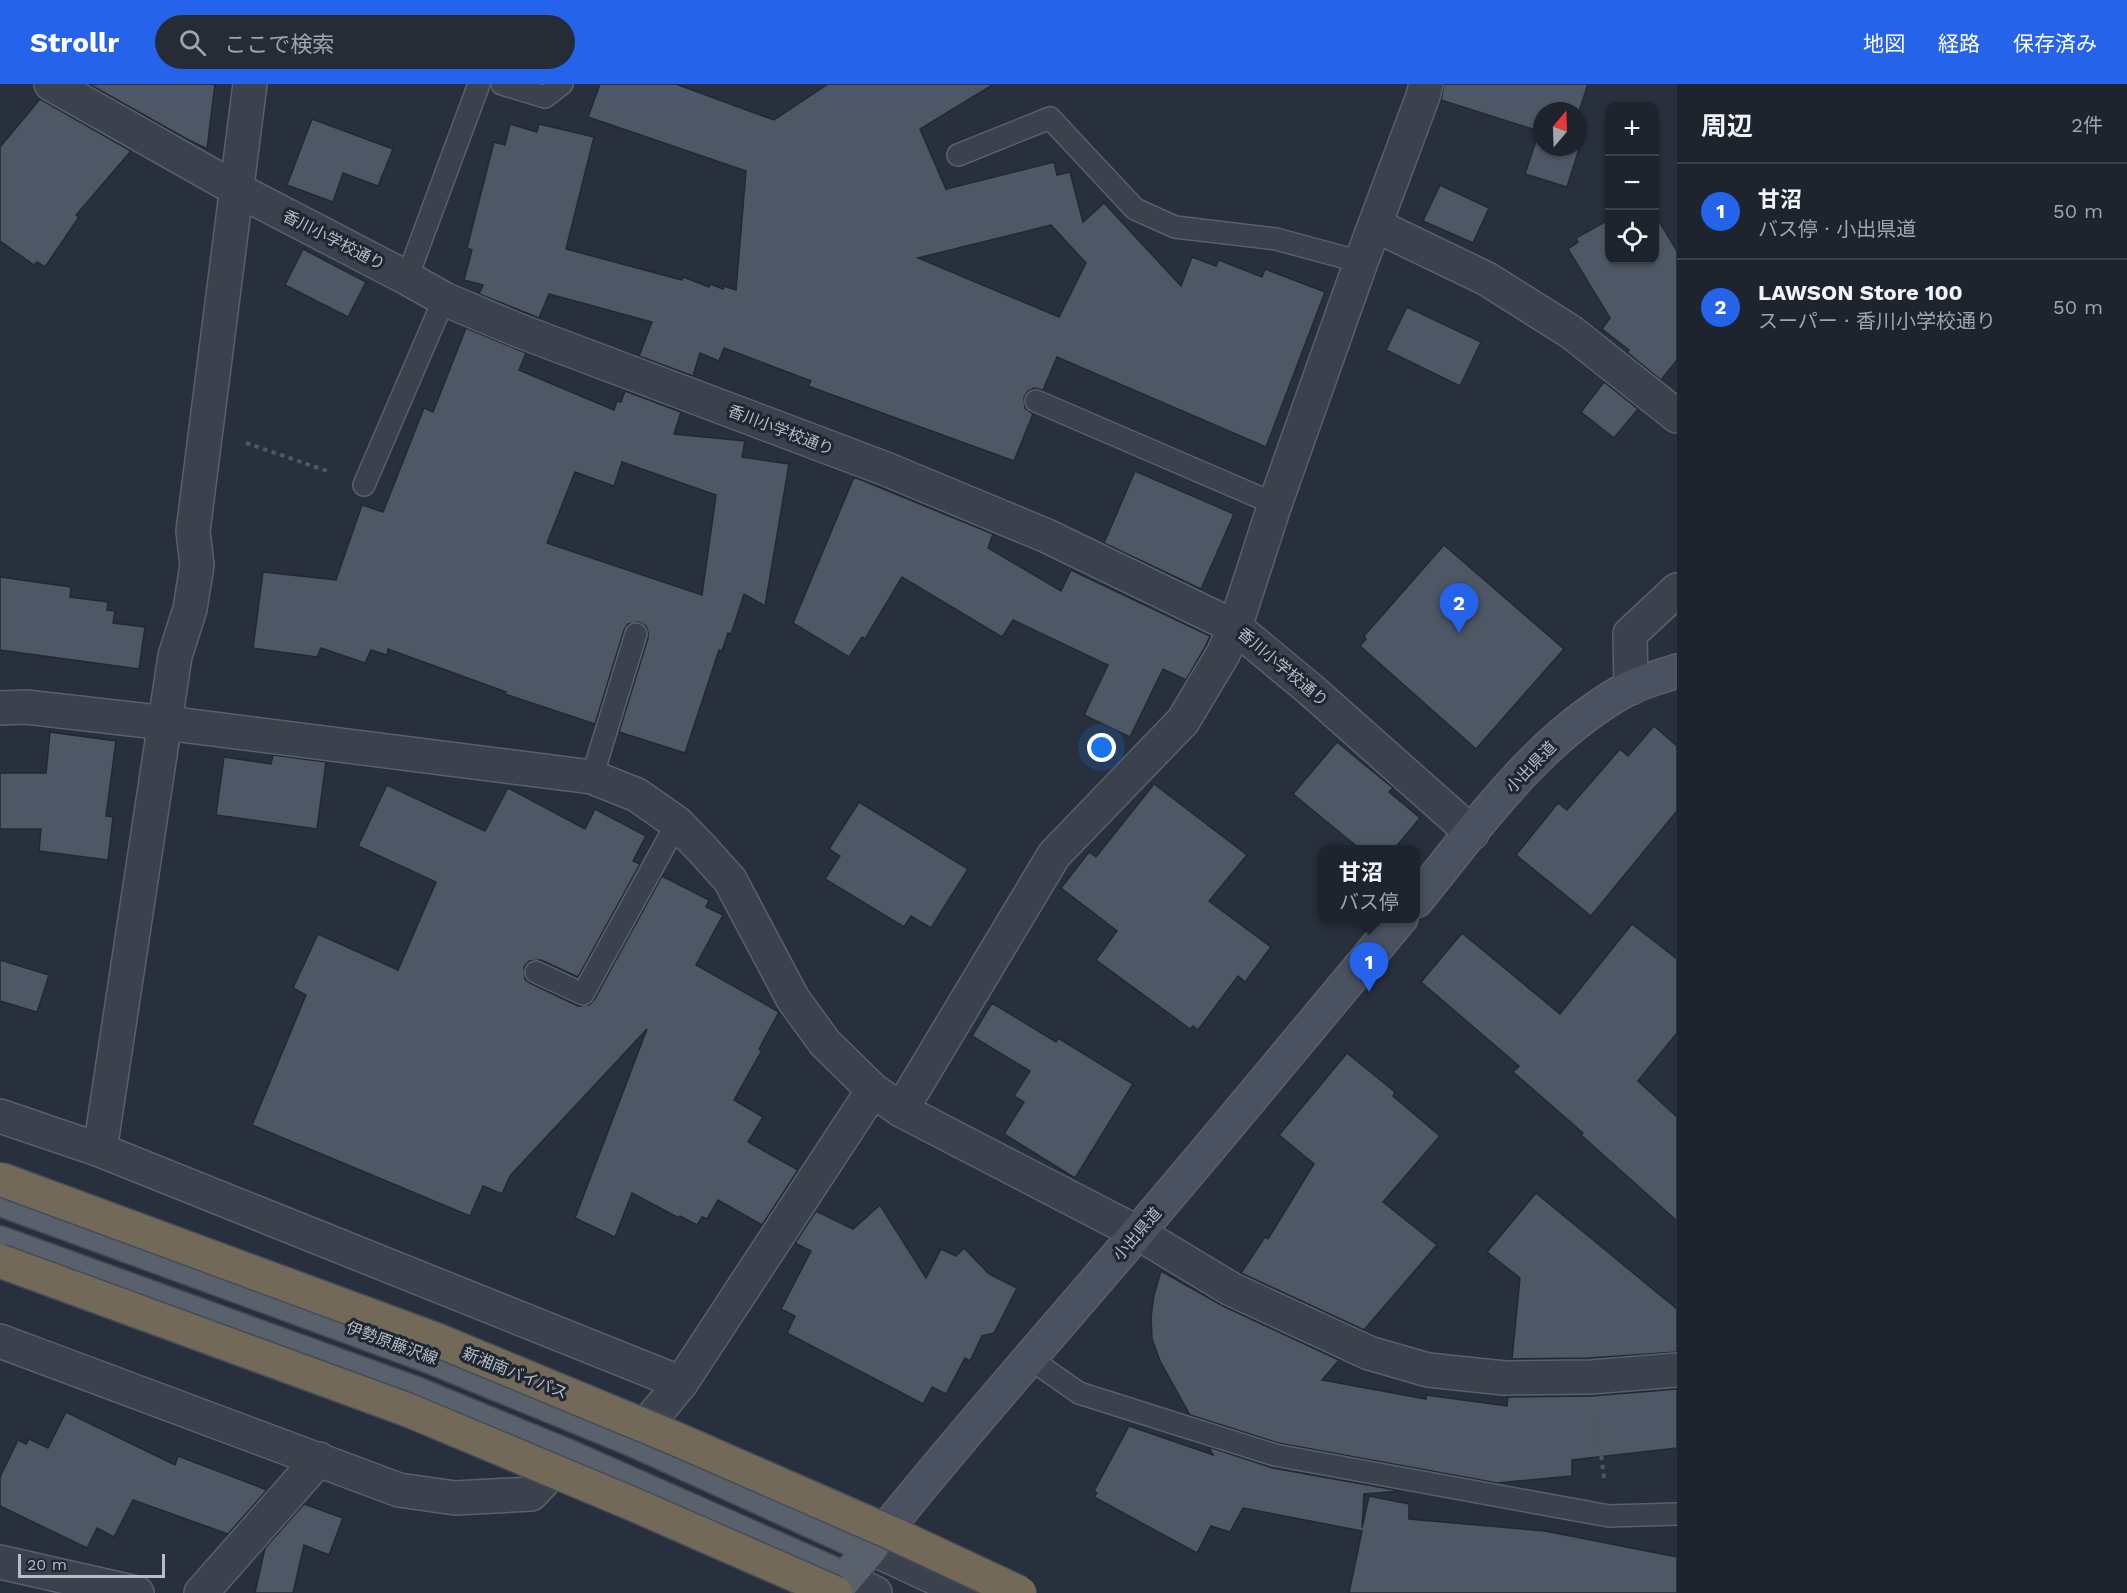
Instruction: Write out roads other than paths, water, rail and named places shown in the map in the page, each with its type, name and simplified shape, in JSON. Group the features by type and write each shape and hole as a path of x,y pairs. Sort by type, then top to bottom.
{"highway":[{"name":"新湘南バイパス","path":"0,1179 447,1344 833,1507 1020,1593"},
{"path":"0,1261 408,1410 838,1588"}],"main road":[{"name":"小出県道","path":"1420,896 1523,772 1577,721 1631,688 1677,671"},
{"name":"小出県道","path":"871,1548 1397,923"},
{"name":"伊勢原藤沢線","path":"0,1199 429,1356 634,1440 871,1548"},
{"path":"0,1243 414,1393 567,1456 838,1588 871,1548"}],"street":[{"name":"香川小学校通り","path":"51,84 238,190 444,299 520,331 886,469 983,509 1047,536 1235,627 1311,690 1472,833"},
{"path":"100,1150 175,657 190,609 197,565 193,531 250,84"},
{"path":"901,1110 1054,855 1183,722 1223,654 1235,627 1275,504 1426,84"},
{"path":"1375,225 1487,279 1515,296 1571,332 1677,416"},
{"path":"1631,688 1630,634 1677,590"},
{"path":"0,708 26,707 166,723 592,777 637,795 677,823 730,880 792,999 825,1043 873,1090 901,1110 1138,1233 1231,1289 1369,1353 1428,1371 1504,1378 1591,1377 1677,1370"},
{"path":"634,1440 681,1383 873,1090"},
{"path":"0,1116 100,1150 681,1383"},
{"path":"0,1341 399,1490 455,1498 531,1494 567,1456"},
{"path":"201,1593 319,1459"},
{"path":"871,1548 968,1593"},
{"path":"0,1562 137,1593"},
{"path":"838,1588 875,1593"}],"lane":[{"path":"407,278 479,84"},
{"path":"502,84 545,97 562,84"},
{"path":"957,155 1050,118 1135,209 1175,227 1276,239 1361,262"},
{"path":"364,484 444,299"},
{"path":"1036,401 1275,504"},
{"path":"592,777 636,634"},
{"path":"536,972 583,994 677,823"},
{"path":"1029,1358 1079,1393 1275,1455 1609,1516 1677,1514"}],"place":[{"name":"LAWSON Store 100","path":"1459,633"},
{"name":"甘沼","path":"1369,992"}]}
